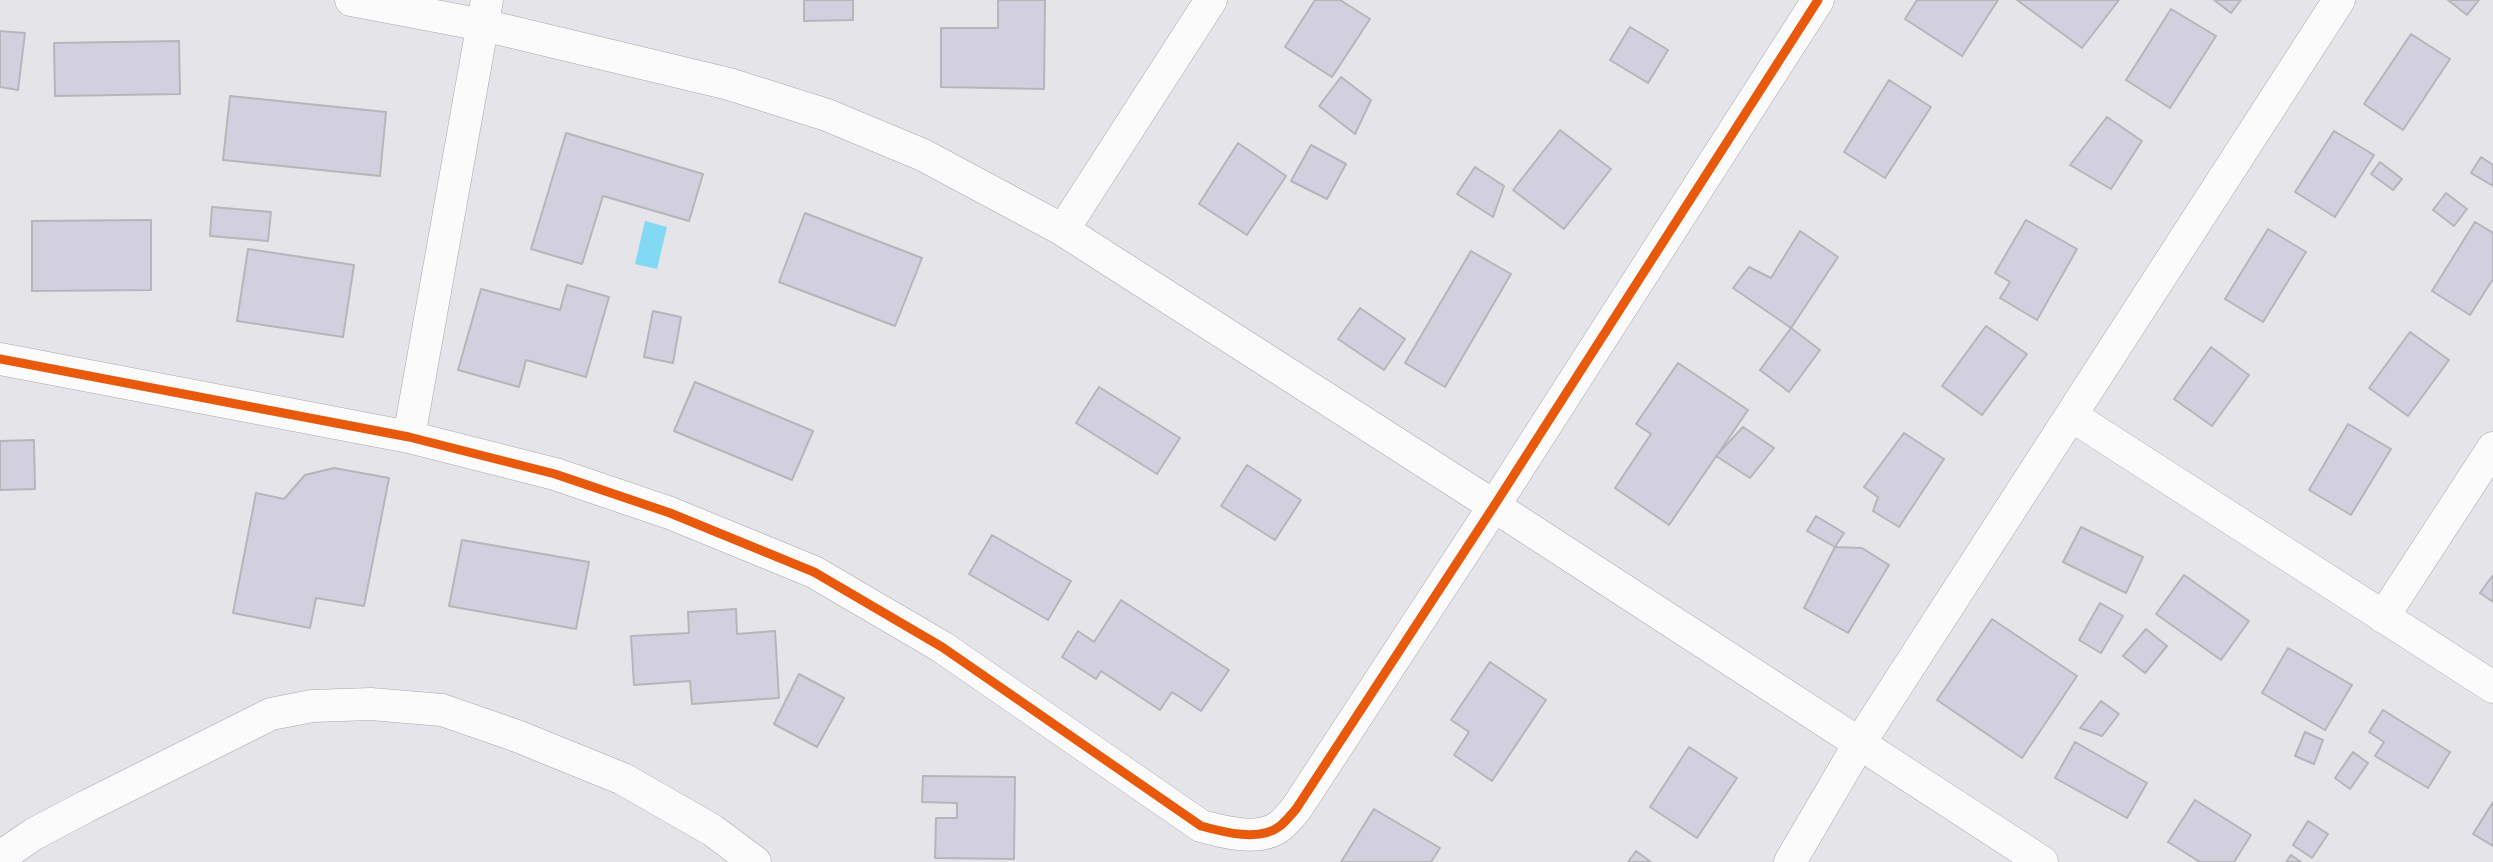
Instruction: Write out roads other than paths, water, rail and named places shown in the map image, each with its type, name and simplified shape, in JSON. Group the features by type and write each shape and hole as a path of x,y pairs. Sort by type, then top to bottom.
{"street":[{"path":"351,0 485,12 827,115 923,155 1063,230 2042,862"},
{"path":"1063,230 1211,0"},
{"path":"0,359 409,437 555,474 670,513 814,572 942,647 1201,826 1229,834 1256,834 1278,828 1296,809 1818,0"},
{"path":"1790,862 1859,744 2339,0"},
{"path":"409,437 485,12"},
{"path":"2072,416 2493,687"},
{"path":"2383,617 2493,448"},
{"path":"0,857 65,817 271,714 313,706 371,704 442,710 517,736 623,779 712,830 755,862"}],"water":[{"path":"645,221 667,227 657,269 635,264"}]}
